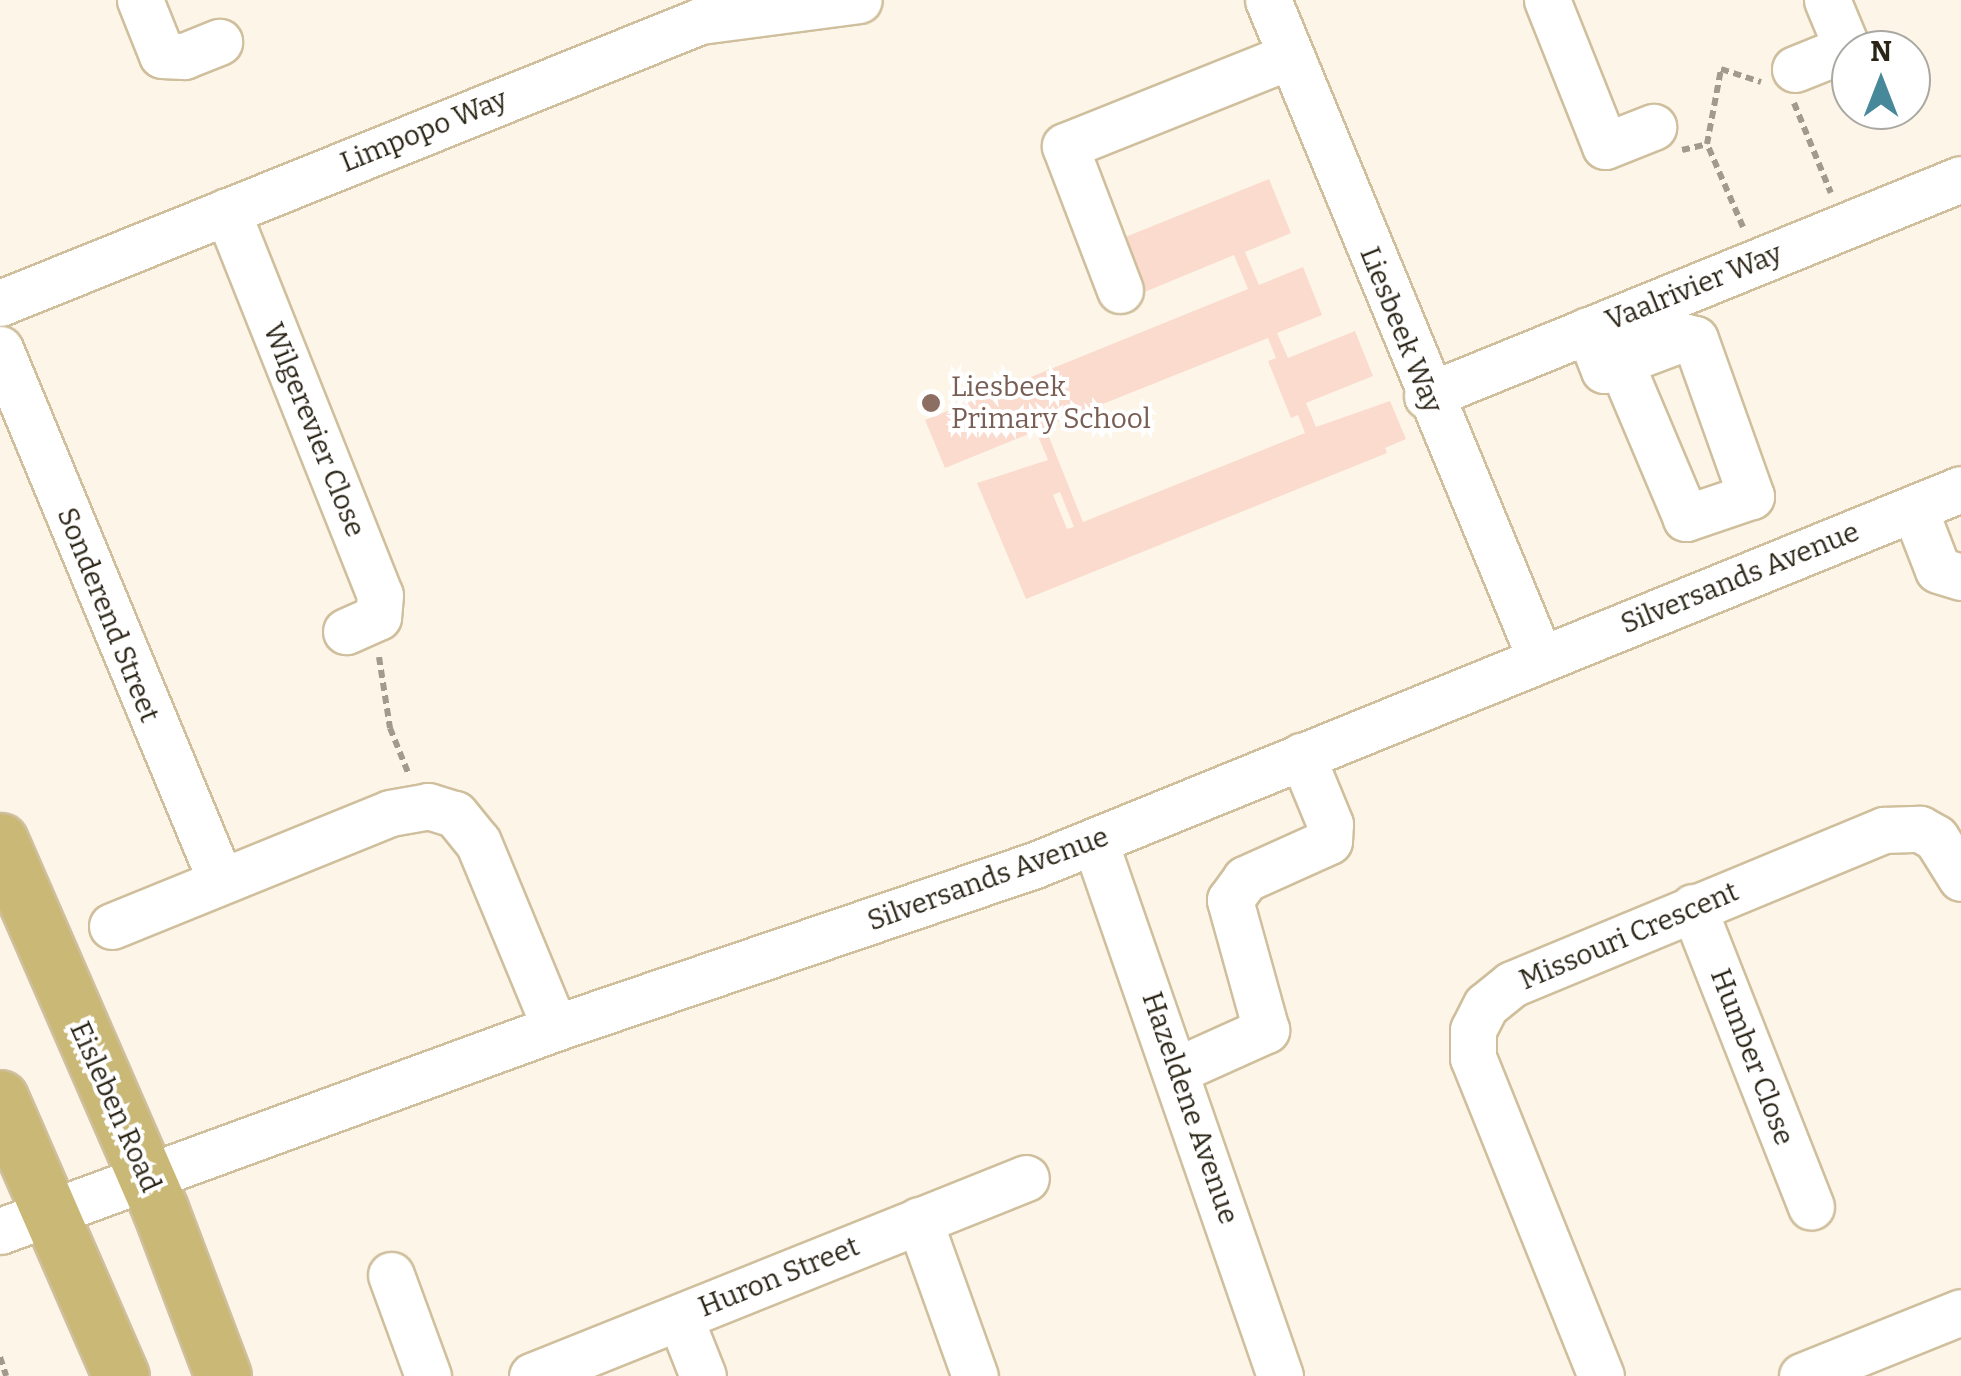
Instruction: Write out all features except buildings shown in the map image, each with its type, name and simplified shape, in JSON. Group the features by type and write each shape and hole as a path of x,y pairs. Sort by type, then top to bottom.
{"main road":[{"name":"Eisleben Road","path":"0,841 145,1175 222,1376"},
{"path":"0,1098 53,1212 121,1376"}],"street":[{"path":"140,0 162,55 184,56 219,42"},
{"name":"Limpopo Way","path":"0,303 700,21 859,0"},
{"name":"Liesbeek Way","path":"1268,0 1427,396 1540,658"},
{"path":"1547,0 1605,146 1653,127"},
{"path":"1785,80 1847,48 1828,0"},
{"path":"1120,290 1065,146 1290,56"},
{"name":"Vaalrivier Way","path":"1427,396 1596,361 1961,179"},
{"name":"Wilgerevier Close","path":"228,211 375,580 381,607 358,626"},
{"name":"Sonderend Street","path":"0,349 220,879"},
{"name":"Silversands Avenue","path":"0,1231 555,1028 1095,842 1961,489"},
{"path":"1914,508 1938,570 1961,576"},
{"path":"1177,1070 1266,1030 1230,900 1244,879 1329,840 1330,824 1302,756"},
{"path":"112,926 220,879 416,805 454,814 478,842 555,1028"},
{"name":"Missouri Crescent","path":"1601,1376 1478,1073 1473,1030 1486,1005 1512,984 1693,907 1902,827 1936,838 1961,878"},
{"name":"Hazeldene Avenue","path":"1095,842 1280,1376"},
{"name":"Humber Close","path":"1693,907 1811,1206"},
{"name":"Huron Street","path":"532,1376 1026,1178"},
{"path":"920,1220 975,1376"},
{"path":"391,1276 428,1376"},
{"path":"1802,1376 1877,1363 1961,1312"},
{"path":"680,1318 702,1376"}],"path":[{"path":"1750,240 1707,144 1721,69 1760,82 1785,80 1836,208"},
{"path":"358,626 416,805"},
{"path":"0,1356 6,1376"}],"place":[{"name":"Liesbeek Primary School","path":"931,403"}]}
